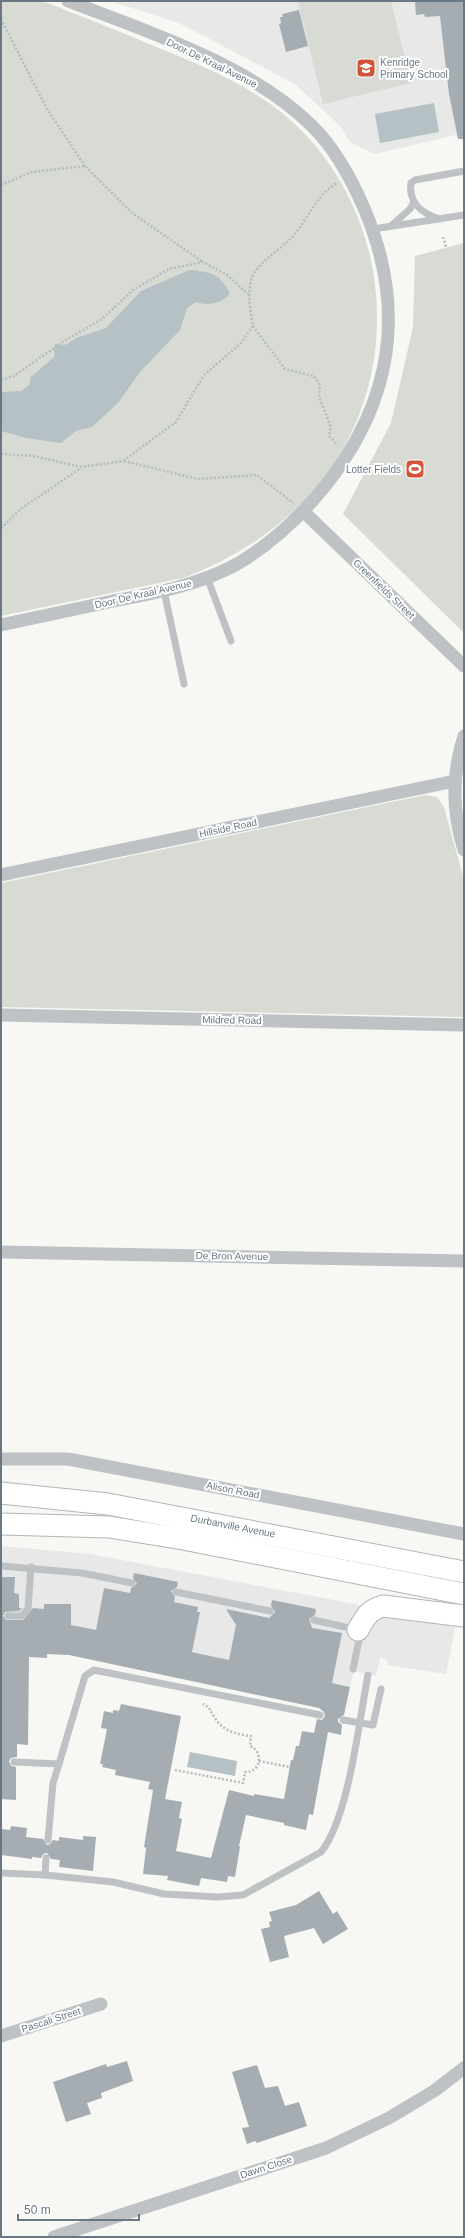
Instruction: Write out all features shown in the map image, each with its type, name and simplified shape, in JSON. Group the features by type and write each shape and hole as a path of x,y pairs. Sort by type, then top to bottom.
{"main road":[{"name":"Durbanville Avenue","path":"1,1494 108,1504 464,1572"},
{"path":"1,1524 109,1527 183,1539 464,1594"},
{"path":"358,1630 371,1611 383,1606 464,1616"}],"street":[{"name":"Door De Kraal Avenue","path":"1,625 164,591 207,577 250,556 281,533 304,512 348,455 364,429 375,398 383,371 388,342 389,320 386,290 373,229 349,176 326,141 312,126 276,96 244,76 199,54 133,26 68,1"},
{"name":"Greenfields Street","path":"304,512 464,666"},
{"path":"464,736 455,781 456,816 464,850"},
{"name":"Hillside Road","path":"1,875 455,781"},
{"name":"Mildred Road","path":"1,1015 464,1025"},
{"name":"De Bron Avenue","path":"1,1252 464,1261"},
{"name":"Alison Road","path":"1,1459 68,1459 464,1534"},
{"name":"Pascali Street","path":"1,2036 101,2004"},
{"name":"Dawn Close","path":"54,2237 326,2148 389,2118 434,2090 464,2068"}],"lane":[{"path":"440,219 421,211 414,202 411,186 412,182 464,171"},
{"path":"392,225 410,209 414,202"},
{"path":"373,229 464,215"},
{"path":"207,577 231,641"},
{"path":"164,591 184,684"},
{"path":"1,1566 31,1567 82,1573 132,1583"},
{"path":"8,1616 21,1616 28,1609 31,1567"},
{"path":"176,1592 270,1611"},
{"path":"314,1620 358,1630 359,1640 353,1669"},
{"path":"48,1840 53,1783 85,1676 90,1670 97,1670 320,1715"},
{"path":"1,1874 45,1875 113,1882 178,1896 218,1897 243,1895 259,1888 321,1852 326,1845 343,1803 368,1674"},
{"path":"343,1720 373,1725 381,1689"},
{"path":"14,1762 59,1764"},
{"path":"45,1875 46,1858"}],"path":[{"path":"1,18 47,110 85,166 132,213 203,262 227,275 248,294"},
{"path":"1,185 32,172 85,166"},
{"path":"339,182 315,202 306,220 288,242 268,258 252,276 248,294 252,326 285,369 314,376 320,384 319,396 331,427 329,436 348,455"},
{"path":"443,237 446,247"},
{"path":"1,380 14,376 64,341 102,319 133,290 169,269 203,262"},
{"path":"123,461 176,422 204,376 240,344 252,326"},
{"path":"1,454 33,456 81,467 123,461 198,479 258,475 304,512"},
{"path":"1,528 22,508 81,467"},
{"path":"175,1770 243,1782 245,1772 253,1770 259,1761 257,1751 250,1746 251,1736 226,1729 215,1718 210,1709 199,1703 202,1691"},
{"path":"259,1761 290,1767"}],"shaded area":[{"path":"1,1 28,1 54,5 211,70 250,91 287,117 303,132 334,171 356,214 371,260 377,308 374,356 363,403 344,448 315,489 286,518 255,542 238,552 220,562 183,578 1,616"},
{"name":"Kenridge Primary School","path":"110,1 464,1 464,133 375,154 350,142 340,126 295,84 179,23"},
{"path":"298,1 391,1 411,83 323,104"},
{"path":"434,103 439,132 380,143 375,114"},
{"name":"Lotter Fields","path":"464,243 464,633 343,514 391,423 413,327 415,256"},
{"path":"189,270 214,275 223,282 230,294 218,302 205,304 196,302 187,308 180,330 140,372 118,403 92,427 76,431 61,443 26,438 1,431 1,392 21,391 29,385 31,377 55,356 55,344 65,345 76,338 106,328 141,291"},
{"path":"425,795 437,797 444,807 464,880 464,1017 1,1007 1,883"},
{"path":"1,1546 90,1554 456,1623 446,1674 387,1665 388,1660 380,1658 376,1676 354,1671 350,1687 71,1625 71,1604 45,1604 44,1609 33,1608 32,1623 1,1676"},
{"path":"190,1752 237,1761 235,1776 187,1767"}],"building":[{"path":"415,1 464,1 464,139 458,139 449,94 440,16 425,17 424,14 416,15"},
{"path":"299,10 308,46 286,52 279,24 281,23 280,17 283,17 282,14"},
{"path":"134,1573 178,1582 177,1587 171,1591 175,1597 174,1602 198,1607 197,1612 200,1612 192,1652 229,1660 236,1625 226,1609 269,1618 275,1612 271,1606 272,1600 316,1609 315,1615 309,1619 312,1628 342,1633 332,1683 350,1687 344,1715 338,1719 338,1722 342,1725 341,1735 328,1732 313,1815 309,1814 306,1830 284,1825 284,1823 246,1815 239,1846 235,1877 228,1876 227,1882 201,1878 199,1886 167,1880 168,1876 143,1874 146,1848 144,1847 153,1790 148,1789 150,1782 115,1775 116,1770 102,1767 103,1764 100,1764 107,1729 101,1728 104,1711 113,1713 113,1710 119,1711 121,1704 181,1716 165,1799 182,1802 179,1818 182,1819 176,1851 211,1858 229,1790 254,1796 254,1794 284,1799 291,1760 293,1760 296,1746 299,1746 302,1731 314,1733 317,1719 322,1720 325,1716 324,1712 319,1708 69,1655 47,1654 47,1658 29,1657 28,1745 17,1744 17,1757 11,1758 9,1761 11,1766 16,1767 16,1800 1,1799 1,1577 15,1577 14,1593 19,1594 19,1608 22,1608 19,1611 5,1612 3,1616 6,1620 23,1620 33,1608 44,1609 44,1604 71,1604 71,1625 96,1630 104,1588 130,1593 131,1588 137,1584 133,1578"},
{"path":"11,1826 27,1828 26,1837 43,1839 47,1845 53,1840 59,1841 59,1837 83,1840 83,1836 96,1837 93,1871 59,1867 60,1860 51,1859 47,1853 43,1854 41,1858 32,1857 32,1859 1,1855 1,1829 10,1830"},
{"path":"319,1891 333,1914 337,1911 348,1929 323,1944 314,1928 284,1936 289,1957 270,1962 261,1929 270,1927 269,1922 272,1921 269,1912 296,1905"},
{"path":"127,2061 133,2081 101,2093 102,2098 87,2103 91,2114 66,2122 53,2082 106,2064 107,2067"},
{"path":"257,2065 265,2088 278,2086 285,2106 299,2102 307,2126 257,2143 255,2141 247,2144 242,2128 249,2127 232,2072"}],"place":[{"name":"Kenridge Primary School","path":"366,68"},
{"name":"Lotter Fields","path":"415,469"}]}
